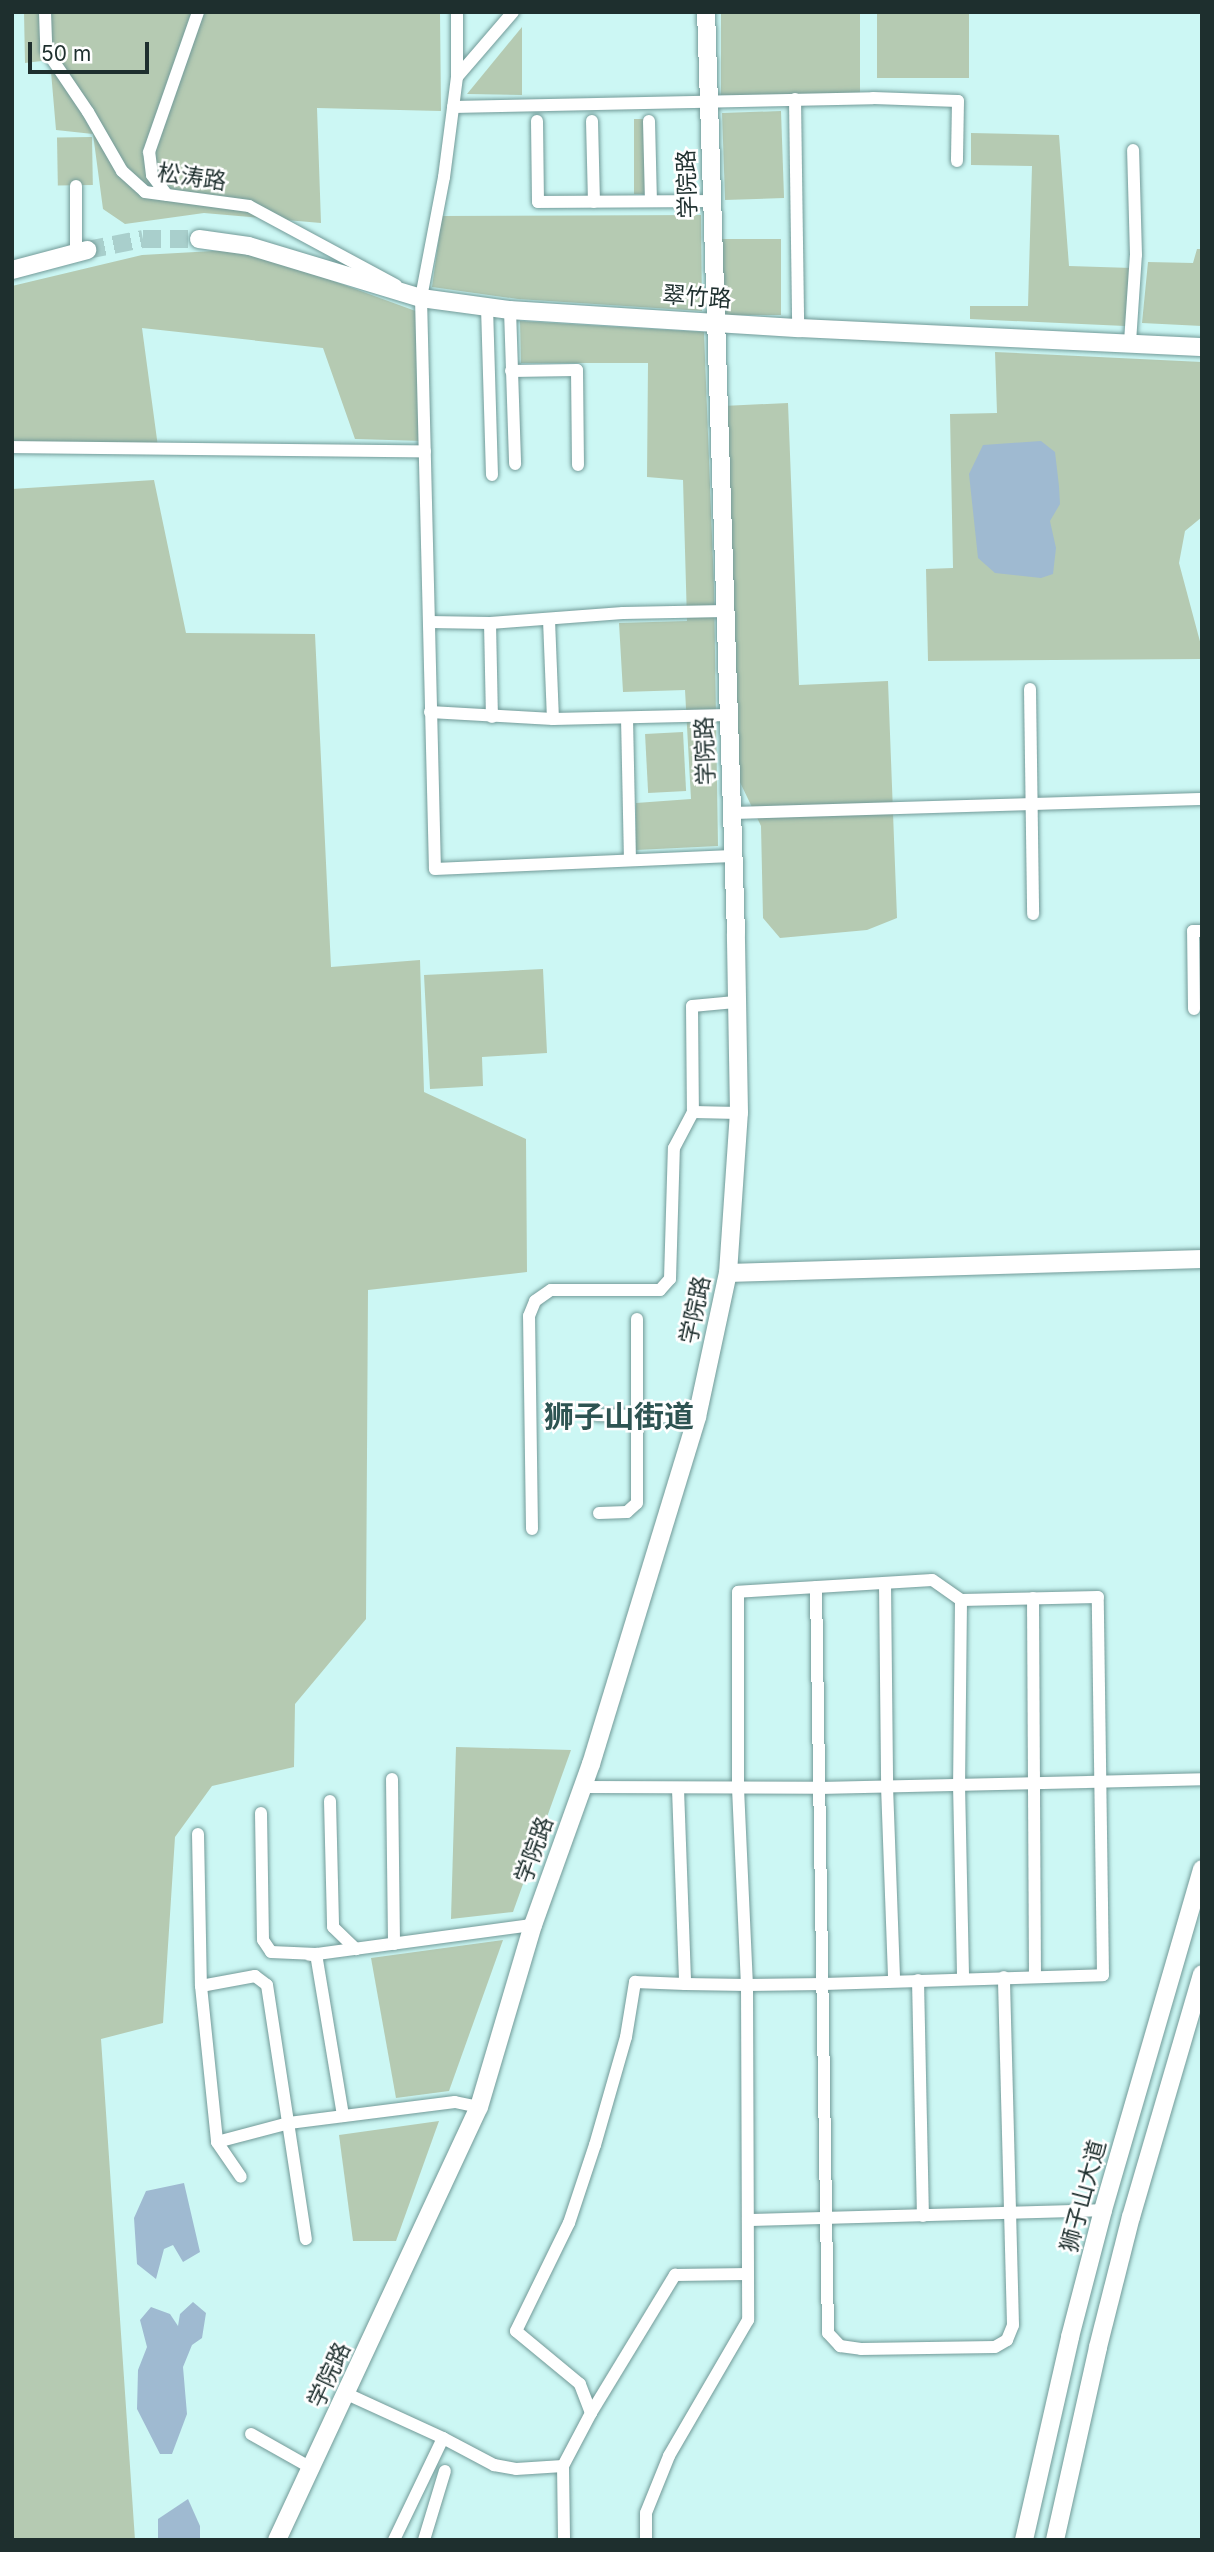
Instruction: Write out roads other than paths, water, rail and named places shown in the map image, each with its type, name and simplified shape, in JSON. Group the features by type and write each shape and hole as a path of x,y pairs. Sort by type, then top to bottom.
{"street":[{"name":"松涛路","path":"45,12 46,50 89,112 122,170 145,192 249,206 421,298"},
{"path":"167,195 152,175 149,152 198,12"},
{"path":"457,12 457,77 444,177 421,298 435,869 732,856"},
{"path":"457,77 513,12"},
{"name":"学院路","path":"278,2540 479,2107 533,1926 583,1787 697,1417 728,1273 739,1113 706,12"},
{"path":"453,107 795,99 958,101 957,161"},
{"path":"795,99 798,328"},
{"path":"537,121 538,202 712,201"},
{"path":"592,121 594,202"},
{"path":"649,121 651,201"},
{"path":"1130,342 1136,255 1133,150"},
{"path":"12,270 81,252 76,186"},
{"name":"翠竹路","path":"199,239 249,246 421,298 510,310 798,328 1202,347"},
{"path":"487,307 492,475"},
{"path":"510,310 515,464"},
{"path":"511,371 577,370 578,465"},
{"path":"12,447 425,451"},
{"path":"429,622 490,623 623,613 725,611"},
{"path":"549,620 553,719"},
{"path":"490,623 492,717"},
{"path":"1030,689 1033,914"},
{"path":"430,712 553,719 728,715"},
{"path":"627,718 630,860"},
{"path":"731,813 1202,799"},
{"path":"1194,1009 1193,931 1202,931"},
{"path":"532,1529 529,1315 535,1301 551,1290 660,1290 670,1279 674,1148 693,1112 692,1006 735,1002"},
{"path":"693,1112 739,1113"},
{"path":"728,1273 1202,1259"},
{"path":"599,1513 627,1512 637,1503 637,1319"},
{"path":"597,1415 697,1417"},
{"path":"591,2413 580,2384 516,2331 569,2223 626,2037 635,1982 747,1985 824,1984 1102,1975 1098,1597 961,1600 932,1580 738,1592 738,1788 747,1985 748,2320 669,2456 646,2513 646,2540"},
{"path":"885,1583 887,1786 894,1981"},
{"path":"816,1587 828,2333 840,2346 861,2349 995,2347 1007,2340 1013,2325 1004,1977"},
{"path":"1033,1598 1035,1977"},
{"path":"961,1600 959,1784 963,1979"},
{"path":"393,1779 394,1944"},
{"path":"583,1787 819,1788 1202,1779"},
{"path":"678,1789 685,1984"},
{"path":"330,1801 333,1927 356,1949"},
{"path":"261,1813 262,1940 271,1952 316,1954"},
{"path":"198,1833 201,1986 217,2142 241,2177"},
{"name":"狮子山大道","path":"1024,2540 1070,2337 1103,2210 1202,1869"},
{"path":"292,1958 533,1926"},
{"path":"316,1954 343,2116"},
{"path":"1055,2540 1122,2253 1202,1974"},
{"path":"201,1986 255,1976 267,1985 306,2239"},
{"path":"918,1980 923,2216"},
{"path":"217,2142 289,2123 455,2102 479,2107"},
{"path":"748,2220 1103,2210"},
{"path":"564,2540 563,2466 591,2413 675,2275 748,2274"},
{"path":"347,2394 443,2438 494,2465 516,2469 563,2466"},
{"path":"251,2434 313,2469"},
{"path":"394,2540 443,2438"},
{"path":"424,2540 444,2470"}],"water":[{"path":"1041,441 1055,452 1059,486 1060,504 1050,521 1056,548 1053,574 1041,578 995,573 978,558 969,474 983,445"},
{"path":"184,2183 200,2252 183,2262 173,2245 164,2249 156,2279 137,2264 134,2218 146,2191"},
{"path":"193,2302 206,2313 202,2338 192,2345 183,2367 187,2414 172,2454 160,2454 137,2409 138,2370 147,2347 140,2320 151,2307 170,2314 178,2326 180,2314"},
{"path":"188,2499 200,2526 200,2540 158,2540 158,2519"}],"tunnel":[{"path":"87,250 143,239 199,239"}],"district":[{"name":"狮子山街道","path":"619,1416"}]}
